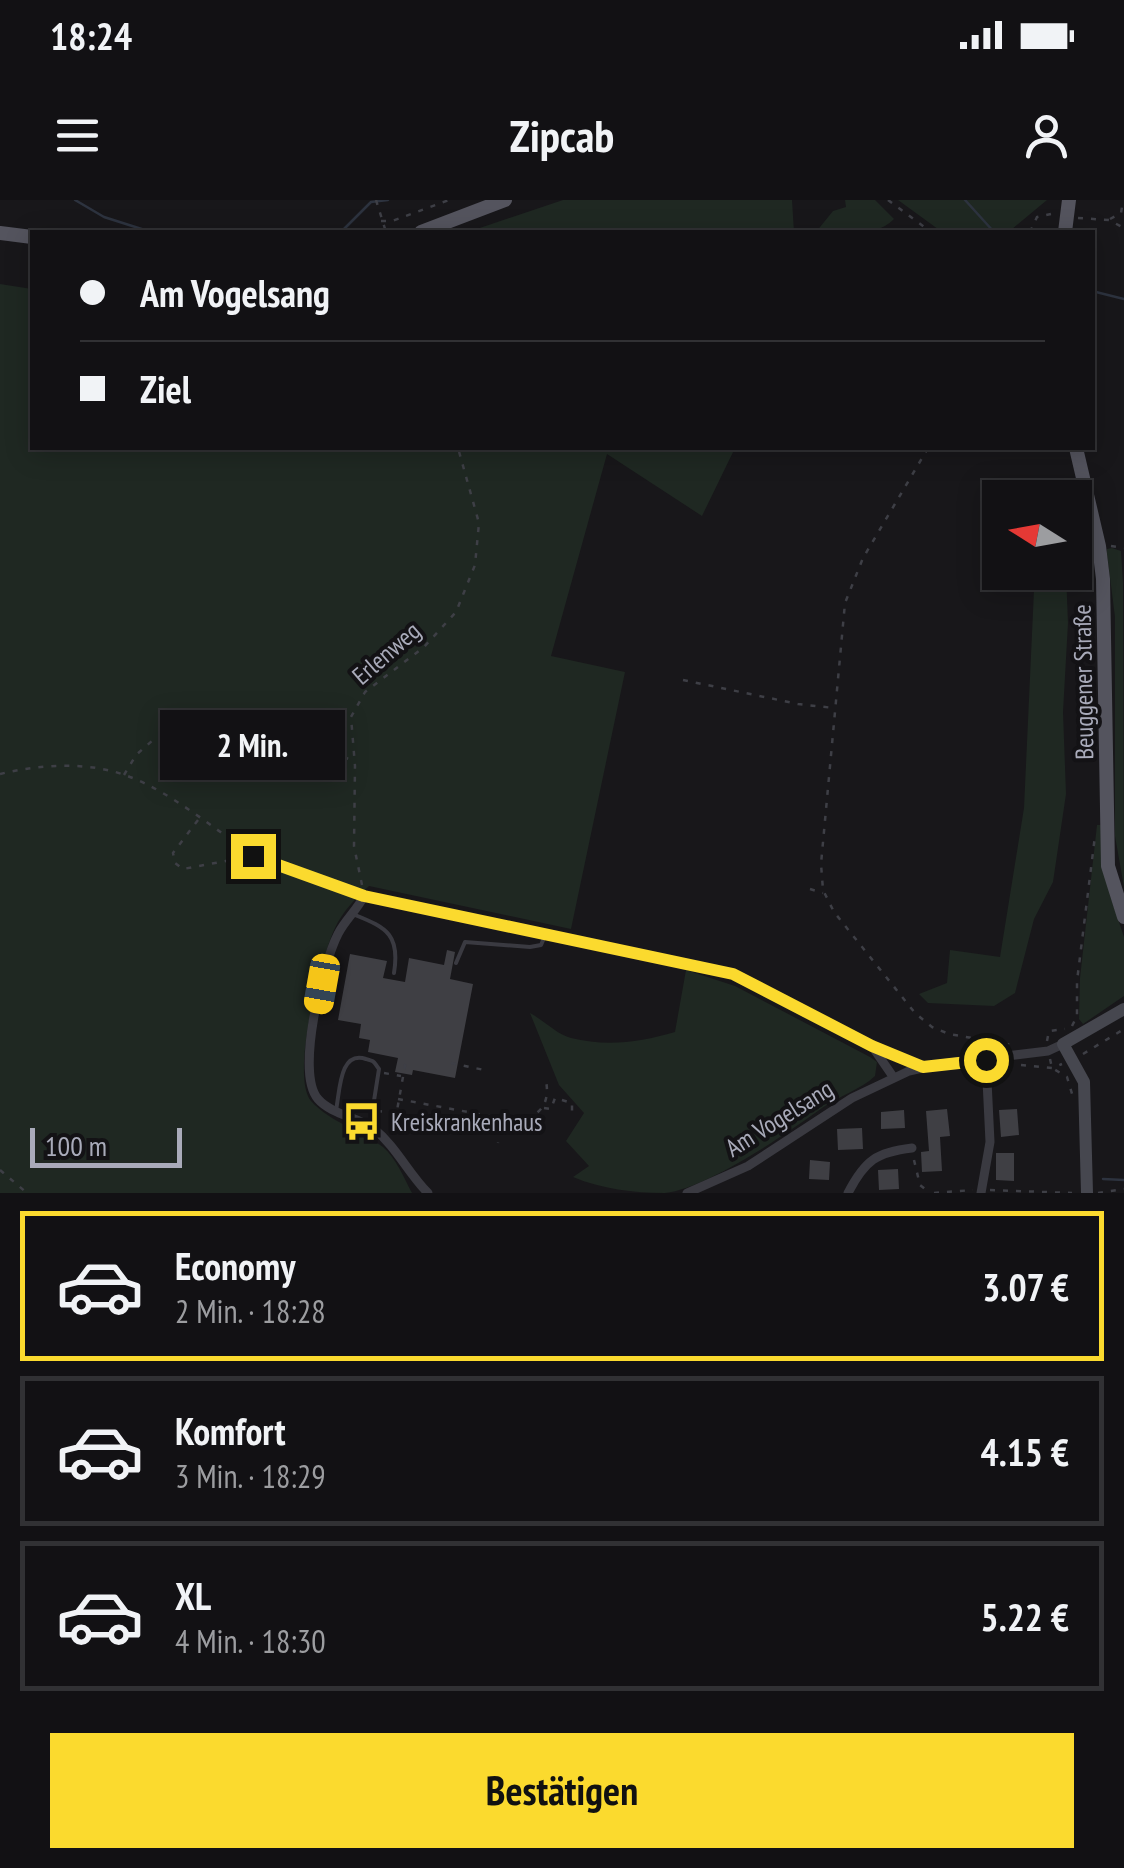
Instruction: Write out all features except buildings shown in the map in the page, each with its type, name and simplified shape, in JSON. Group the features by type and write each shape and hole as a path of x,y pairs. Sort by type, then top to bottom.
{"main road":[{"path":"426,230 505,200"},
{"path":"1065,230 1069,200"},
{"path":"0,233 30,237"},
{"name":"Beuggener Straße","path":"1076,450 1103,579 1108,866 1124,916"}],"street":[{"path":"364,896 330,952 308,1067 311,1084 319,1100 370,1126 428,1193"},
{"name":"Am Vogelsang","path":"364,896 733,974 872,1046 923,1067"},
{"name":"Am Vogelsang","path":"687,1193 748,1166 852,1098 894,1078 923,1067 1048,1051 1124,1010"},
{"path":"1063,1044 1084,1082 1087,1193"},
{"name":"Am Vogelsang","path":"872,1046 894,1078"},
{"path":"982,1191 990,1142 986,1060"},
{"path":"848,1193 867,1164 882,1151 912,1148"}],"lane":[{"path":"253,856 364,896"},
{"path":"351,913 380,925 390,936 398,951 394,973"},
{"path":"456,963 465,942 530,948 540,945 546,934"},
{"path":"336,1110 345,1066 357,1057 371,1060 378,1072 370,1126"}],"path":[{"path":"381,221 392,222 448,200"},
{"path":"888,200 928,230"},
{"path":"1109,220 1122,212 1123,201"},
{"path":"376,202 385,230"},
{"path":"1031,230 1037,217 1050,214"},
{"path":"1076,218 1109,220 1124,228"},
{"name":"Erlenweg","path":"364,896 354,846 350,717 357,702 376,681 424,647 456,612 475,565 479,524 459,450"},
{"path":"927,450 851,581 838,651 822,864 824,893 853,939 932,1027 1013,1046 1014,1056"},
{"path":"683,680 836,708"},
{"path":"124,775 136,755 153,740 168,736 184,724 198,722 243,727 268,740 290,739 354,760"},
{"path":"0,774 48,766 124,775 200,818 253,856"},
{"path":"200,818 173,853 175,863 182,869 253,856"},
{"path":"1074,1102 1066,1077 1052,1068 1049,1031 1072,1026 1077,1016 1077,981 1096,820"},
{"path":"810,889 824,893"},
{"path":"394,1150 406,1060"},
{"path":"451,1063 489,1071"},
{"path":"378,1072 402,1076"},
{"path":"398,1098 526,1120 543,1108 548,1093 546,1081"},
{"path":"543,1108 551,1109 555,1098 572,1104 572,1114"},
{"path":"372,1110 396,1113"},
{"path":"485,1115 485,1126 501,1129 498,1143"},
{"path":"912,1148 920,1184 932,1193 1072,1193"},
{"path":"0,1170 27,1193"},
{"path":"1096,1193 1124,1189"}],"shaded area":[{"path":"563,200 792,200 794,230 474,230"},
{"path":"845,200 875,200 894,219 875,230 818,230 833,211 846,207"},
{"path":"898,200 1047,200 1013,230 939,230"},
{"path":"0,284 30,289 30,450 734,450 702,516 607,454 551,656 625,672 571,929 369,886 335,928 310,1016 305,1088 319,1109 388,1152 412,1193 0,1193"},
{"path":"1107,549 1121,551 1123,583 1124,887 1115,836 1115,617 1107,554"},
{"path":"1034,590 1067,590 1063,712 1066,794 1053,882 1034,919 1015,993 994,1006 928,1003 919,994 947,983 950,950 1000,957 1024,808"},
{"path":"1097,825 1101,825 1110,895 1124,937 1124,996 1083,1024 1079,1019 1080,978"},
{"path":"686,970 735,986 870,1057 877,1062 875,1076 746,1158 683,1189 665,1193 629,1191 573,1177 589,1166 566,1141 584,1113 559,1085 530,1013 561,1034 584,1041 624,1042 675,1032"}],"waterway":[{"path":"75,200 104,217 145,230"},
{"path":"343,230 371,202 388,200"},
{"path":"965,200 992,230"},
{"path":"1095,292 1124,299"},
{"path":"1103,1179 1124,1180"}],"place":[{"name":"Kreiskrankenhaus","path":"361,1122"}],"route":[{"path":"253,856 364,896 733,974 872,1046 923,1067 986,1060"}]}
